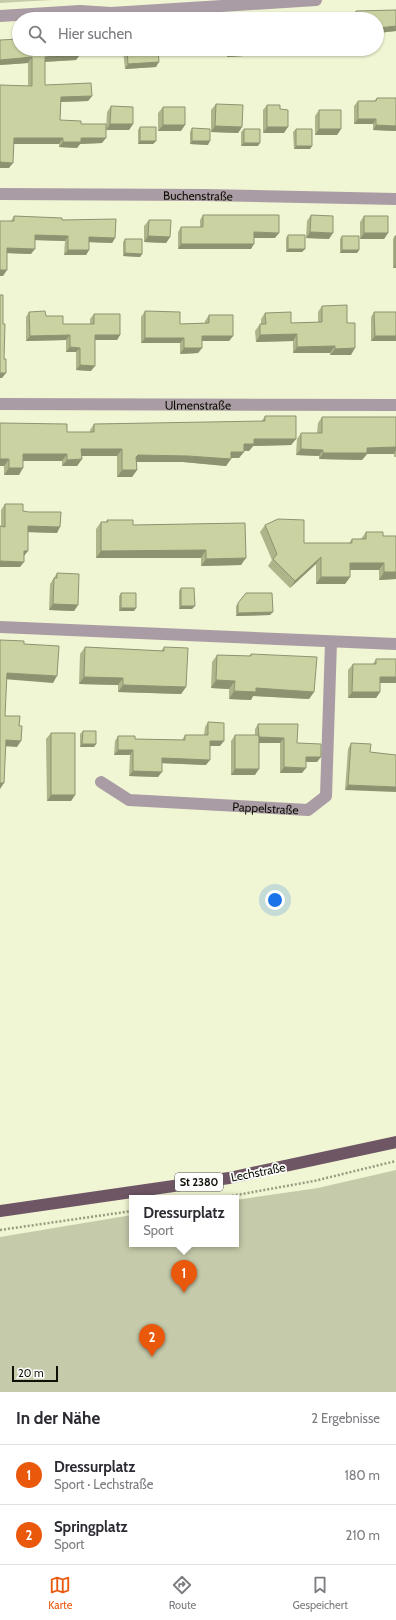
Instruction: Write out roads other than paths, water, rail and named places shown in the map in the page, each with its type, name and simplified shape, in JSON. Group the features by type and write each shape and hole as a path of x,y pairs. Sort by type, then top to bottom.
{"main road":[{"name":"Lechstraße","path":"0,1211 228,1178 396,1142"}],"street":[{"path":"127,12 316,0"},
{"path":"29,12 80,5 107,12"},
{"path":"0,16 12,14"},
{"name":"Buchenstraße","path":"0,194 204,195 396,199"},
{"name":"Ulmenstraße","path":"0,404 396,404"},
{"path":"0,627 396,644"},
{"name":"Pappelstraße","path":"101,782 129,800 308,810 326,796 331,642"}],"place":[{"name":"Dressurplatz","path":"184,1293"},
{"name":"Springplatz","path":"152,1357"}]}
